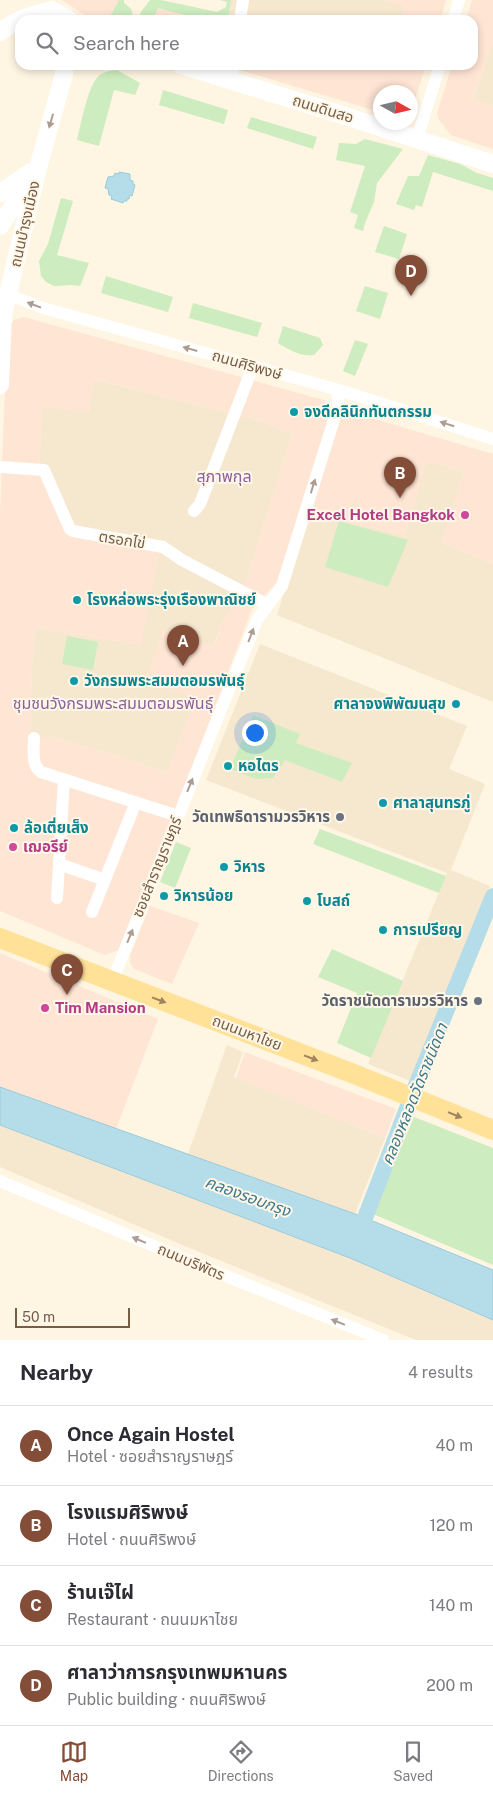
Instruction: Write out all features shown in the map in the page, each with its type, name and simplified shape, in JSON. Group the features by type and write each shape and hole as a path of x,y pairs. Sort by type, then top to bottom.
{"main road":[{"path":"33,15 52,10"},
{"path":"0,32 15,22"},
{"name":"ถนนบำรุงเมือง","path":"0,385 4,294 65,70"},
{"name":"ถนนดินสอ","path":"212,70 232,73 493,164"},
{"path":"0,193 38,168"},
{"path":"0,226 38,168"},
{"name":"ถนนมหาไชย","path":"0,938 493,1130"}],"street":[{"path":"241,15 243,0"},
{"path":"454,15 459,0"},
{"path":"417,139 438,70"},
{"name":"ถนนศิริพงษ์","path":"4,294 43,308 339,390 493,440"},
{"path":"194,510 200,504 253,366"},
{"name":"ซอยสำราญราษฎร์","path":"112,982 257,620 282,586 337,410 339,390"},
{"name":"ตรอกไข่","path":"0,467 44,470 70,529 73,531 163,547 182,560 268,605"},
{"path":"34,738 34,764 37,769 178,816"},
{"path":"57,898 64,779"},
{"path":"92,912 136,802"},
{"path":"59,864 104,880"},
{"name":"ถนนบริพัตร","path":"0,1181 383,1340"}],"shaded area":[{"path":"62,0 119,0 111,15 84,15"},
{"path":"231,0 385,0 405,6 402,15 229,15"},
{"path":"385,0 446,0 442,15 402,15 405,6"},
{"path":"472,0 493,0 493,41 473,98 493,106 493,149 451,135 439,120 437,113 450,70 478,70 478,15 468,15"},
{"path":"158,7 186,15 155,15"},
{"path":"493,41 493,106 473,99"},
{"path":"240,70 424,70 418,90 418,85 373,85 373,110"},
{"path":"24,317 324,400 331,410 277,582 252,609 187,781 119,950 105,955 0,911 0,515 7,337 10,325 14,320","holes":["94,379 247,417 292,433 246,581 222,623 214,646 163,630 145,682 195,698 167,773 125,758 53,737 30,737 32,664 36,628 141,645 160,550 66,533 39,476 42,407 90,413"]},
{"path":"93,379 247,417 292,433 246,581 222,623 213,647 163,631 146,682 196,697 167,773 125,758 53,737 30,737 32,664 36,628 141,645 66,533 39,476 42,407"},
{"path":"348,411 493,454 493,564 442,543 464,472 429,461 424,467 405,535 308,514 341,414"},
{"path":"429,461 464,472 442,543 493,564 493,702 277,615 308,514 405,535 424,467"},
{"path":"260,644 467,726 449,769 485,784 451,870 490,886 410,1081 368,1064 447,873 206,780"},
{"path":"150,906 199,923 172,984 134,969 130,962 130,956"},
{"path":"0,953 158,1019 116,1129 0,1087"},
{"path":"227,1045 243,1052 234,1077 385,1138 355,1214 188,1154"},
{"path":"245,1052 396,1109 385,1138 236,1078"},
{"path":"0,1125 350,1258 493,1320 493,1340 416,1340 187,1247 0,1167"}],"green space":[{"path":"119,0 124,0 124,3 132,10 132,15 111,15"},
{"path":"150,0 161,0 217,12 226,7 227,2 220,0 231,0 229,15 185,15 158,8 155,15 140,15"},
{"path":"117,70 140,83 135,95 114,90 99,146 77,140 93,84 100,75 108,71"},
{"path":"163,90 228,110 224,124 159,105"},
{"path":"251,117 317,137 313,149 247,128"},
{"path":"365,139 403,149 377,183 374,202 363,231 354,228 358,215 350,212 365,166 336,160 339,143 356,144"},
{"path":"428,155 460,164 477,173 493,178 493,191 433,172 422,207 416,205 414,210 396,204 408,176 419,176"},
{"path":"61,198 73,201 57,255 89,263 80,286 54,286 46,282 41,276 39,261 48,244"},
{"path":"384,226 407,234 399,259 375,252"},
{"path":"106,276 173,297 168,312 101,293"},
{"path":"365,286 388,293 380,319 356,311"},
{"path":"193,303 262,323 257,337 189,318"},
{"path":"283,326 320,338 323,345 314,355 304,355 291,350 278,343"},
{"path":"355,340 368,344 355,376 343,371"},
{"path":"339,521 408,540 388,587 325,567"},
{"path":"67,636 98,642 93,670 62,664"},
{"path":"253,715 300,734 296,743 352,763 342,782 285,760 273,778 256,779 230,769"},
{"path":"320,829 446,876 439,893 313,844"},
{"path":"176,842 191,848 175,888 160,882"},
{"path":"332,949 403,981 371,1058 337,1043 357,993 318,977"},
{"path":"414,1117 493,1148 493,1265 373,1214"}],"water":[{"path":"119,172 130,174 130,180 135,185 132,196 130,195 129,199 123,203 111,199 112,196 109,195 108,189 105,188 108,177 114,176 115,173 119,174"},
{"name":"คลองรอบกรุง","path":"0,1087 358,1215 493,1270 493,1320 350,1258 0,1125"}],"waterway":[{"name":"คลองหลอดวัดราชนัดดา","path":"358,1236 415,1088 493,896"}],"place":[{"name":"ศาลาว่าการกรุงเทพมหานคร","path":"411,296"},
{"name":"จงดีคลินิกทันตกรรม","path":"294,412"},
{"name":"โรงแรมศิริพงษ์","path":"400,498"},
{"name":"Excel Hotel Bangkok","path":"465,515"},
{"name":"โรงหล่อพระรุ่งเรืองพาณิชย์","path":"77,600"},
{"name":"Once Again Hostel","path":"183,666"},
{"name":"วังกรมพระสมมตอมรพันธุ์","path":"74,681"},
{"name":"ศาลาจงพิพัฒนสุข","path":"456,704"},
{"name":"หอไตร","path":"228,766"},
{"name":"ศาลาสุนทรภู่","path":"383,803"},
{"name":"วัดเทพธิดารามวรวิหาร","path":"340,817"},
{"name":"ล้อเตี่ยเส็ง","path":"14,828"},
{"name":"เฌอรีย์","path":"13,847"},
{"name":"วิหาร","path":"224,867"},
{"name":"วิหารน้อย","path":"164,896"},
{"name":"โบสถ์","path":"307,901"},
{"name":"การเปรียญ","path":"383,930"},
{"name":"ร้านเจ๊ไฝ","path":"67,995"},
{"name":"วัดราชนัดดารามวรวิหาร","path":"478,1001"},
{"name":"Tim Mansion","path":"45,1008"}],"district":[{"name":"สุภาพกุล","path":"224,476"},
{"name":"ชุมชนวังกรมพระสมมตอมรพันธุ์","path":"113,703"}]}
